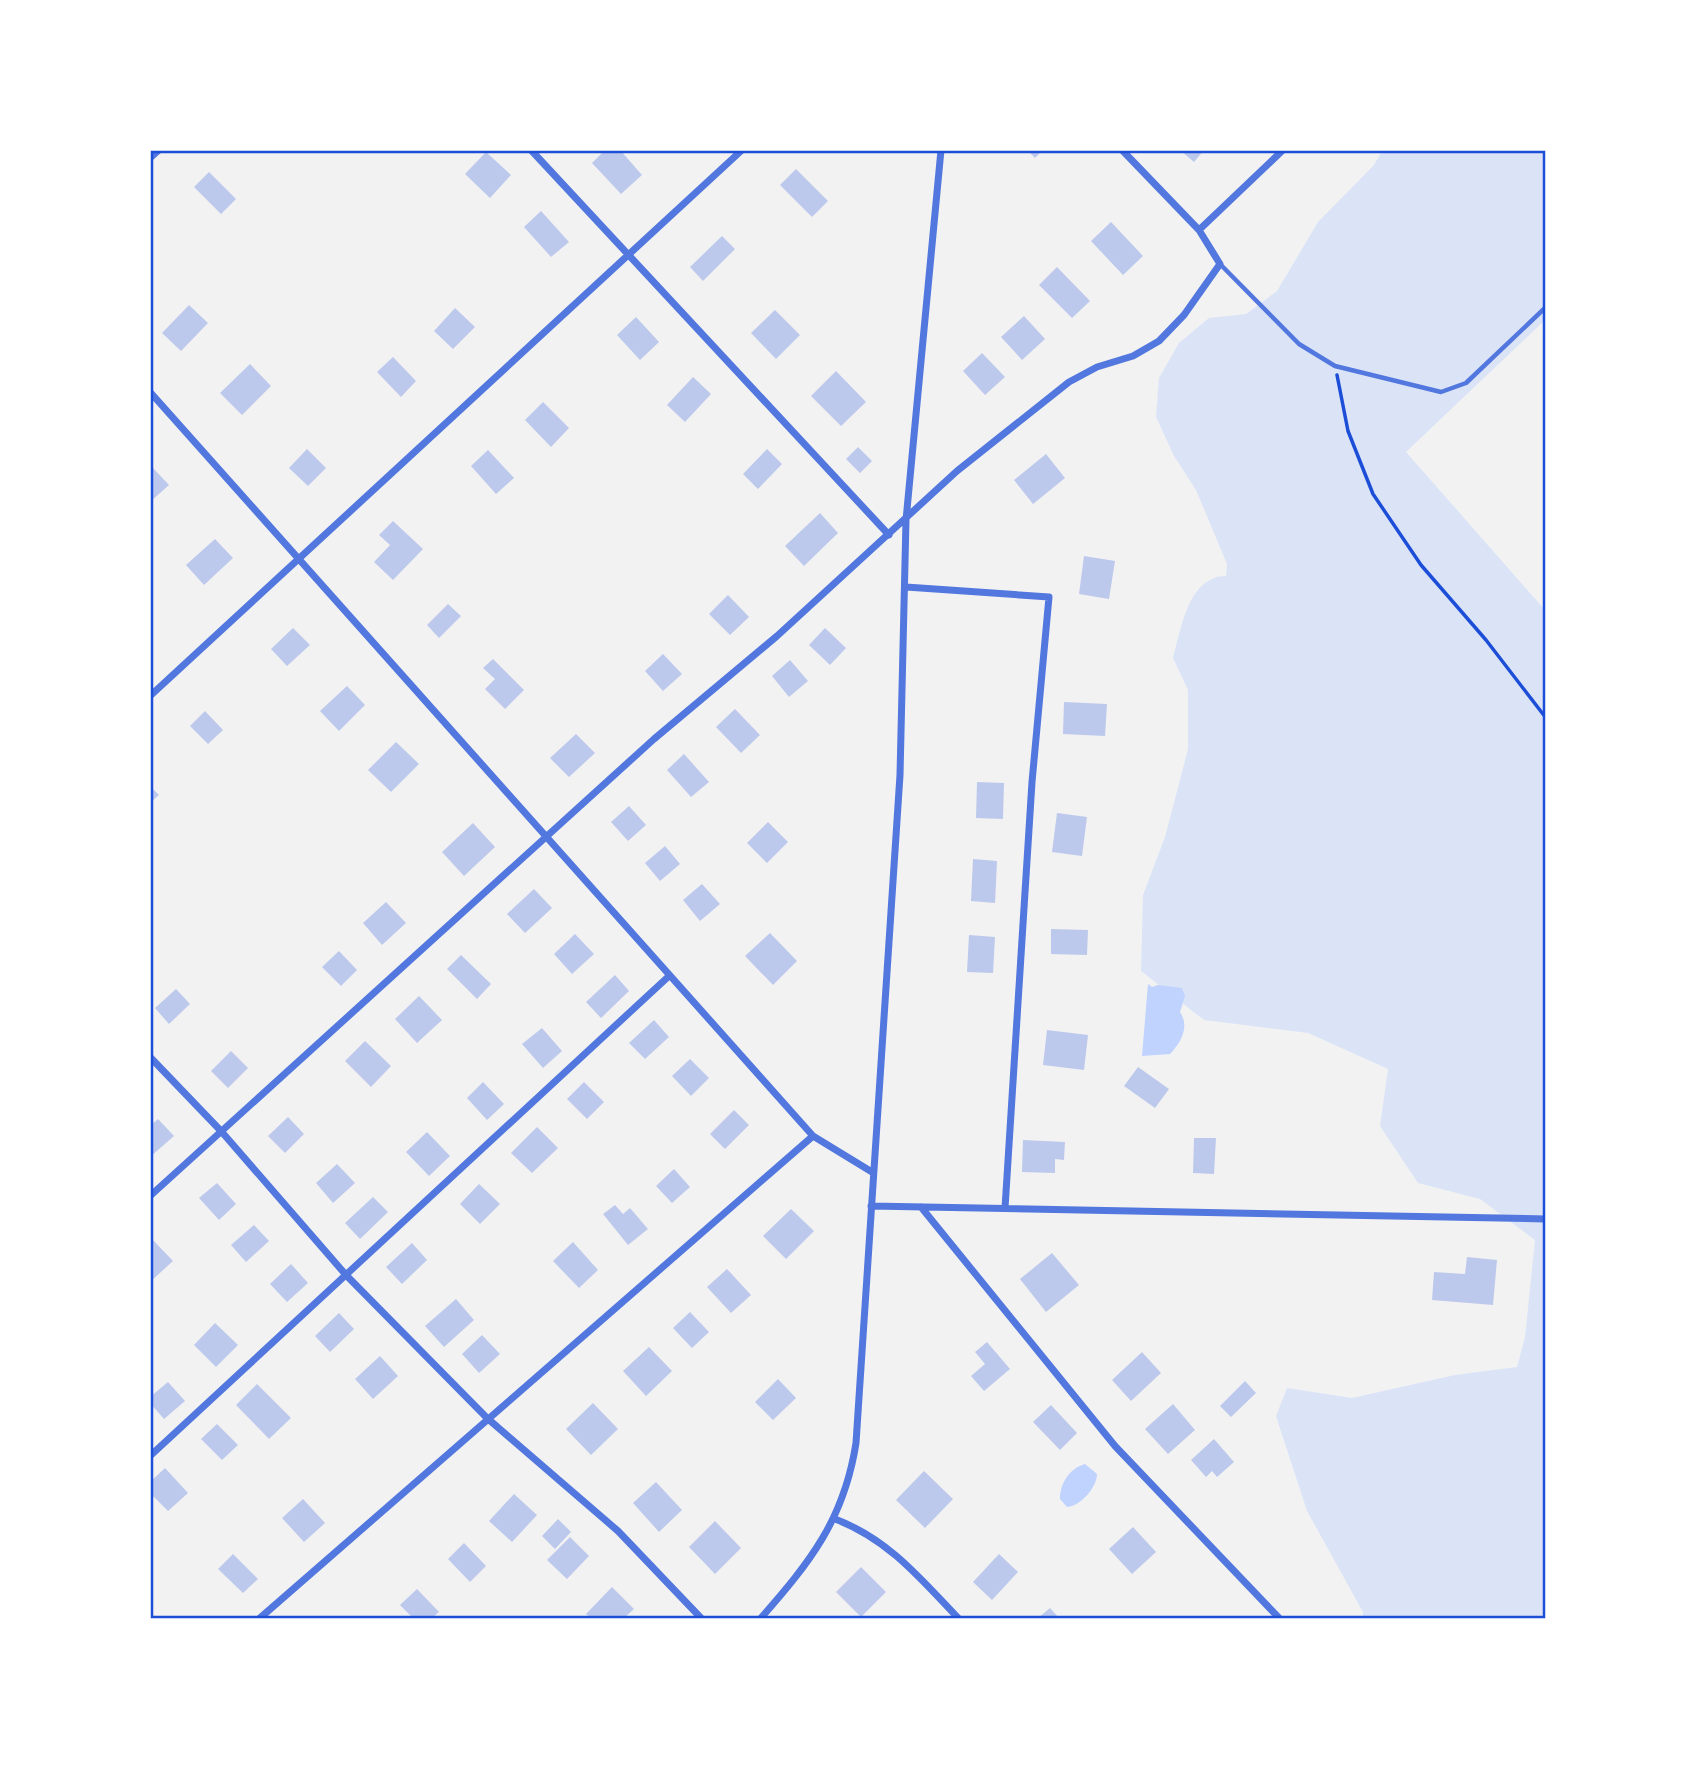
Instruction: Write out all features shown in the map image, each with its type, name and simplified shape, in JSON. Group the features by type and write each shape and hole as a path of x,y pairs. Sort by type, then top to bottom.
{"street":[{"path":"150,158 159,150"},
{"path":"531,150 626,256 889,535"},
{"path":"150,696 742,150"},
{"path":"761,1619 807,1564 835,1519 852,1467 856,1443 872,1172 900,788 906,520 941,150"},
{"path":"150,1196 548,836 906,520 957,471 1069,382 1097,367 1133,356 1159,341 1184,315 1220,264 1199,230 1122,150"},
{"path":"1199,230 1283,150"},
{"path":"150,392 813,1136 872,1172"},
{"path":"906,587 1049,597 1032,782 1005,1208"},
{"path":"150,1456 669,976"},
{"path":"150,1056 221,1131 346,1275 487,1418 618,1531 701,1619"},
{"path":"260,1619 813,1136"},
{"path":"872,1206 1545,1219"},
{"path":"921,1207 1115,1446 1279,1619"},
{"path":"835,1519 877,1539 899,1556 958,1619"}],"lane":[{"path":"1220,264 1299,344 1335,366 1441,392 1466,383 1545,307"}],"path":[{"path":"1335,366 1348,430 1373,494 1421,565 1545,718"}],"shaded area":[{"path":"1382,151 1545,151 1545,320 1406,452 1545,610 1545,1618 1363,1618 1363,1612 1307,1511 1276,1416 1287,1388 1352,1398 1455,1375 1517,1367 1525,1337 1535,1240 1480,1199 1418,1183 1380,1126 1388,1069 1308,1033 1204,1020 1141,971 1143,895 1165,837 1188,749 1188,690 1173,658 1188,607 1203,585 1213,578 1226,576 1227,564 1196,490 1174,456 1156,417 1159,378 1179,343 1209,318 1246,314 1277,291 1318,222 1374,165"}],"water":[{"path":"1148,984 1152,987 1158,985 1182,988 1185,996 1180,1012 1184,1023 1183,1034 1170,1054 1142,1056"},
{"path":"1085,1464 1097,1474 1094,1484 1083,1500 1067,1507 1060,1499 1064,1482 1070,1473"}],"building":[{"path":"605,150 620,150 642,175 621,194 592,163"},
{"path":"1027,150 1043,150 1035,158"},
{"path":"1180,150 1204,150 1194,162"},
{"path":"486,152 511,175 490,198 465,174"},
{"path":"796,169 828,201 812,217 780,185"},
{"path":"209,172 236,199 221,214 194,187"},
{"path":"541,211 569,242 551,257 524,227"},
{"path":"1111,222 1143,256 1123,275 1091,241"},
{"path":"722,236 735,249 703,281 690,267"},
{"path":"1057,267 1090,301 1072,318 1039,285"},
{"path":"189,305 208,323 181,351 162,333"},
{"path":"455,308 475,327 453,349 434,331"},
{"path":"775,310 800,335 776,359 751,333"},
{"path":"1024,316 1045,339 1022,360 1001,337"},
{"path":"636,317 659,342 640,360 617,335"},
{"path":"982,353 1005,377 985,395 963,371"},
{"path":"393,357 416,381 401,397 377,372"},
{"path":"250,364 271,386 242,415 220,393"},
{"path":"836,371 866,402 841,426 811,396"},
{"path":"693,377 711,394 685,422 667,405"},
{"path":"543,402 569,428 551,447 525,420"},
{"path":"858,447 872,461 860,473 846,459"},
{"path":"307,449 326,468 308,486 289,468"},
{"path":"767,449 782,464 758,489 743,474"},
{"path":"488,450 514,478 496,494 471,466"},
{"path":"1046,454 1065,478 1033,504 1014,480"},
{"path":"150,468 169,485 150,502"},
{"path":"820,513 838,533 804,566 785,546"},
{"path":"393,521 423,549 393,580 374,562 390,545 379,535"},
{"path":"215,539 233,558 204,585 186,565"},
{"path":"1084,556 1115,561 1109,599 1079,594"},
{"path":"728,595 749,617 730,635 709,614"},
{"path":"448,604 461,616 439,638 427,625"},
{"path":"293,628 310,645 287,666 271,649"},
{"path":"825,628 846,648 830,665 809,645"},
{"path":"663,654 682,674 663,691 645,671"},
{"path":"493,659 524,690 505,709 485,689 495,679 483,668"},
{"path":"790,660 808,681 789,697 772,676"},
{"path":"347,686 365,705 339,731 320,711"},
{"path":"1064,702 1107,704 1105,736 1063,734"},
{"path":"735,709 760,735 741,753 716,727"},
{"path":"205,711 223,730 208,744 190,726"},
{"path":"576,734 595,753 569,777 550,758"},
{"path":"396,742 419,764 391,792 368,770"},
{"path":"684,754 709,782 691,797 667,770"},
{"path":"977,782 1004,783 1003,819 976,818"},
{"path":"150,786 159,795 150,803"},
{"path":"629,806 646,825 628,841 611,822"},
{"path":"1057,813 1087,817 1082,856 1052,852"},
{"path":"768,822 788,842 767,863 747,843"},
{"path":"473,823 495,847 464,876 442,852"},
{"path":"665,846 680,864 660,881 645,863"},
{"path":"973,859 997,861 995,903 971,901"},
{"path":"702,884 720,904 700,921 683,900"},
{"path":"534,889 552,908 525,933 507,914"},
{"path":"386,902 406,923 382,945 363,923"},
{"path":"1051,929 1088,930 1087,955 1051,954"},
{"path":"770,933 797,961 773,985 745,956"},
{"path":"575,934 594,954 572,974 554,954"},
{"path":"969,935 995,937 993,973 967,972"},
{"path":"339,951 357,970 341,986 322,967"},
{"path":"461,955 491,984 477,999 447,969"},
{"path":"615,975 629,991 601,1018 586,1002"},
{"path":"176,989 190,1004 169,1024 155,1008"},
{"path":"419,996 442,1020 417,1043 395,1019"},
{"path":"654,1020 669,1037 645,1059 629,1043"},
{"path":"542,1028 562,1051 543,1068 522,1044"},
{"path":"1047,1030 1088,1035 1084,1070 1043,1065"},
{"path":"365,1041 391,1066 371,1087 345,1061"},
{"path":"231,1051 248,1068 228,1088 211,1071"},
{"path":"690,1059 709,1078 691,1096 672,1076"},
{"path":"1138,1067 1169,1089 1155,1108 1124,1086"},
{"path":"483,1082 504,1104 487,1120 467,1098"},
{"path":"584,1082 604,1102 587,1119 567,1099"},
{"path":"734,1110 749,1125 725,1149 710,1134"},
{"path":"288,1117 304,1134 285,1153 268,1136"},
{"path":"158,1119 174,1136 150,1157 150,1126"},
{"path":"537,1127 558,1148 532,1173 511,1153"},
{"path":"427,1132 450,1156 429,1176 406,1152"},
{"path":"1194,1138 1216,1138 1214,1174 1193,1173"},
{"path":"1023,1140 1065,1142 1064,1160 1055,1159 1055,1173 1022,1172"},
{"path":"337,1164 355,1183 333,1203 316,1183"},
{"path":"674,1169 690,1187 672,1203 656,1186"},
{"path":"217,1183 236,1204 219,1220 199,1198"},
{"path":"479,1184 500,1204 480,1224 460,1204"},
{"path":"373,1197 388,1212 360,1239 345,1223"},
{"path":"615,1205 623,1214 630,1208 648,1229 628,1245 603,1214"},
{"path":"791,1209 814,1231 786,1259 763,1236"},
{"path":"254,1225 269,1241 246,1262 231,1245"},
{"path":"150,1240 173,1261 150,1282"},
{"path":"573,1242 598,1270 579,1288 553,1261"},
{"path":"412,1243 427,1260 402,1284 386,1267"},
{"path":"1052,1253 1079,1285 1046,1312 1020,1279"},
{"path":"1467,1257 1497,1260 1493,1305 1432,1300 1434,1272 1465,1274"},
{"path":"291,1264 308,1283 287,1302 270,1284"},
{"path":"727,1269 751,1295 731,1313 707,1287"},
{"path":"456,1299 474,1320 444,1347 425,1326"},
{"path":"690,1312 709,1332 692,1348 673,1328"},
{"path":"339,1313 354,1329 330,1352 315,1336"},
{"path":"215,1323 238,1345 216,1367 194,1345"},
{"path":"482,1335 500,1354 479,1373 462,1354"},
{"path":"987,1342 1010,1369 984,1391 971,1376 985,1364 975,1352"},
{"path":"649,1347 672,1371 646,1396 623,1371"},
{"path":"1142,1352 1161,1373 1131,1401 1112,1380"},
{"path":"380,1356 398,1376 373,1399 355,1379"},
{"path":"778,1379 796,1398 773,1420 755,1402"},
{"path":"1245,1381 1256,1393 1231,1417 1220,1406"},
{"path":"168,1382 185,1401 164,1419 150,1403 150,1397"},
{"path":"257,1384 291,1418 269,1439 236,1405"},
{"path":"593,1403 618,1429 591,1455 566,1429"},
{"path":"1173,1404 1195,1430 1168,1454 1145,1429"},
{"path":"1051,1405 1077,1433 1060,1450 1033,1422"},
{"path":"217,1424 238,1445 222,1460 201,1439"},
{"path":"1214,1439 1234,1462 1217,1477 1212,1471 1206,1477 1191,1460"},
{"path":"165,1468 188,1493 168,1511 150,1493 150,1482"},
{"path":"924,1471 953,1499 925,1528 896,1500"},
{"path":"656,1482 682,1510 659,1532 633,1503"},
{"path":"514,1494 537,1515 512,1542 489,1521"},
{"path":"303,1499 325,1523 304,1542 282,1518"},
{"path":"558,1519 571,1532 555,1549 542,1536"},
{"path":"715,1521 741,1548 715,1574 689,1547"},
{"path":"1133,1527 1156,1552 1132,1574 1109,1549"},
{"path":"570,1537 589,1556 567,1579 547,1560"},
{"path":"464,1543 486,1566 470,1582 448,1559"},
{"path":"233,1554 258,1579 243,1593 218,1569"},
{"path":"999,1554 1018,1572 992,1600 973,1582"},
{"path":"861,1567 886,1592 861,1617 836,1592"},
{"path":"612,1587 634,1609 624,1618 591,1618 586,1614"},
{"path":"417,1589 439,1612 432,1618 413,1618 400,1605"},
{"path":"1050,1608 1059,1618 1038,1618"}]}
